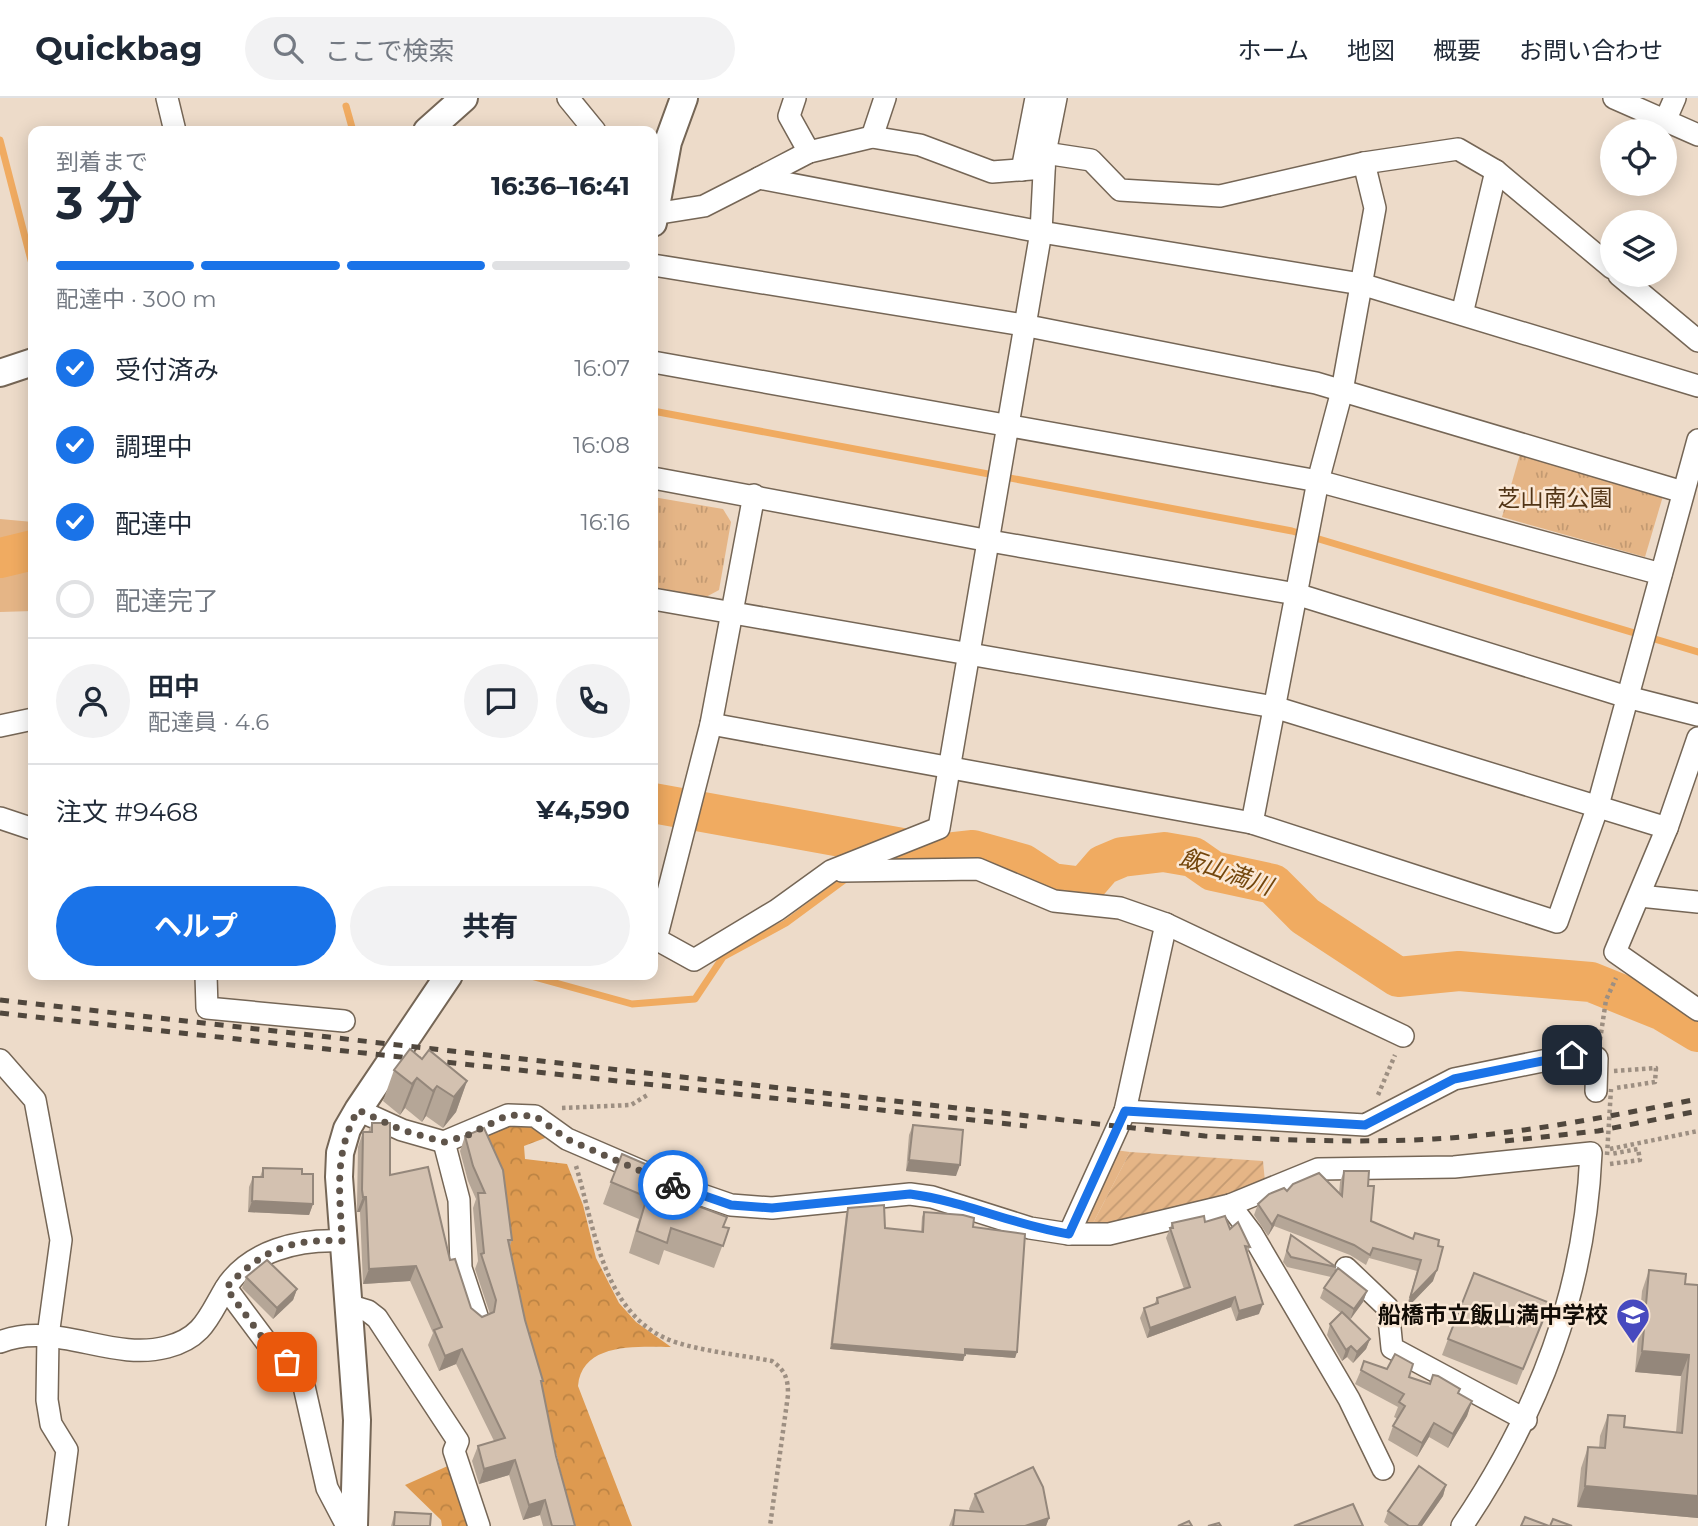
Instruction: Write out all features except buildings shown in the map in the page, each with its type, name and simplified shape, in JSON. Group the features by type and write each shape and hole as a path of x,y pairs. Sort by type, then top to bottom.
{"street":[{"path":"167,98 174,126"},
{"path":"433,126 464,98"},
{"path":"568,98 591,126"},
{"path":"658,191 668,142 684,98"},
{"path":"795,98 789,116 809,152"},
{"path":"872,137 885,98"},
{"path":"1022,170 1036,98"},
{"path":"658,940 694,960 777,910 831,871 939,828 1041,232 1044,161 1056,98"},
{"path":"1614,98 1661,119"},
{"path":"1666,119 1675,98"},
{"path":"1677,126 1698,135"},
{"path":"658,215 704,206 809,152 872,137 920,145 992,172 1022,170 1044,161 1091,160 1120,190 1220,196 1364,163 1458,149 1496,171 1600,258"},
{"path":"1252,822 1318,481 1342,391 1375,208 1364,163"},
{"path":"1462,314 1496,171"},
{"path":"759,178 1041,232 1361,284 1698,386"},
{"path":"658,266 1023,325 1316,383 1683,492"},
{"path":"1633,287 1698,341"},
{"path":"658,363 1318,481 1661,574"},
{"path":"0,373 28,364"},
{"path":"712,724 951,765 1252,822 1557,922 1597,809 1698,440"},
{"path":"658,479 990,541 1296,594 1627,697 1698,715"},
{"path":"658,931 712,724 754,495"},
{"path":"658,599 1274,707 1597,809 1667,828"},
{"path":"0,726 28,720"},
{"path":"1698,738 1690,787 1667,828 1615,953 1698,1010"},
{"path":"0,818 28,827"},
{"path":"831,871 978,869 1054,901 1120,908 1166,924 1403,1036"},
{"path":"1640,897 1698,902"},
{"path":"1069,1234 1125,1111 1166,924"},
{"path":"206,980 207,1008 344,1021"},
{"path":"354,1526 356,1420 342,1241 340,1153 347,1129 358,1110 446,980"},
{"path":"1125,1111 1365,1125 1454,1079 1572,1055 1600,1078"},
{"path":"0,1060 35,1100 61,1240 48,1336 47,1400 51,1424 67,1450 57,1526"},
{"path":"358,1110 402,1130 444,1142 466,1136 508,1115 535,1116 567,1139 676,1186 731,1205 772,1208 910,1194 932,1197 1030,1228 1069,1234 1108,1234 1230,1205 1318,1169 1454,1167 1599,1158 1572,1288 1538,1394 1489,1486 1462,1526"},
{"path":"444,1142 459,1200 461,1268 478,1318"},
{"path":"1230,1205 1252,1234 1349,1399 1382,1469"},
{"path":"0,1342 17,1335 48,1336 118,1350 168,1347 197,1332 214,1315 226,1288 247,1265 265,1254 293,1244 342,1241"},
{"path":"1346,1268 1388,1308 1392,1348 1526,1420"},
{"path":"226,1288 273,1352 301,1373 327,1488 346,1526"},
{"path":"348,1305 368,1311 377,1318 458,1441 454,1451 479,1526"}],"path":[{"path":"1599,1158 1600,1078 1606,1000 1616,977"},
{"path":"1365,1125 1403,1036"},
{"path":"1656,1068 1656,1082 1600,1078 1656,1068"},
{"path":"523,1114 552,1108 631,1105 649,1094"},
{"path":"1599,1158 1698,1132"},
{"path":"567,1139 600,1255 621,1300 638,1318 669,1339 772,1361 783,1369 788,1380 788,1395 770,1526"},
{"path":"1638,1149 1640,1160 1599,1158 1638,1149"}],"green space":[{"name":"芝山南公園","path":"1520,454 1663,496 1645,557 1502,517"},
{"path":"658,498 723,509 731,522 719,590 706,597 658,588"},
{"path":"0,519 28,522 28,539 0,546"},
{"path":"28,563 28,611 0,612 0,571"},
{"path":"530,1121 553,1135 524,1146 525,1159 567,1164 583,1205 596,1258 619,1303 636,1322 671,1347 628,1348 600,1354 589,1361 578,1386 632,1526 574,1526 479,1136 497,1127"},
{"path":"1115,1150 1130,1152 1090,1229 1086,1228 1082,1220"},
{"path":"1130,1152 1263,1161 1265,1182 1225,1199 1090,1229"},
{"path":"450,1465 472,1526 442,1526 441,1520 405,1485"}],"waterway":[{"path":"346,106 352,126"},
{"path":"0,140 28,249"},
{"path":"658,412 1292,531 1698,652"},
{"name":"飯山満川","path":"0,558 28,551"},
{"name":"飯山満川","path":"658,804 902,848 946,853 973,850 1023,864 1052,883 1084,887 1103,865 1122,857 1164,852 1193,857 1213,871 1273,884 1305,916 1398,977 1459,971 1591,982 1663,1011 1698,1032"},
{"path":"880,863 914,849"},
{"path":"545,980 632,1004 695,999 723,957 786,923 847,878"}],"railway":[{"path":"0,1000 1205,1136 1348,1141 1467,1137 1566,1124 1698,1099"},
{"path":"0,1013 1027,1126"},
{"path":"1505,1141 1598,1131 1698,1111"}],"way so far":[{"path":"287,1362 273,1352 226,1288 247,1265 265,1254 314,1240 342,1241 340,1153 347,1129 358,1110 402,1130 444,1142 466,1136 508,1115 535,1116 567,1139 673,1185"}],"place":[{"name":"船橋市立飯山満中学校","path":"1633,1345"}],"route":[{"path":"673,1185 731,1205 772,1208 910,1194 932,1197 1030,1228 1069,1234 1125,1111 1205,1118 1365,1125 1454,1079 1572,1055"}]}
